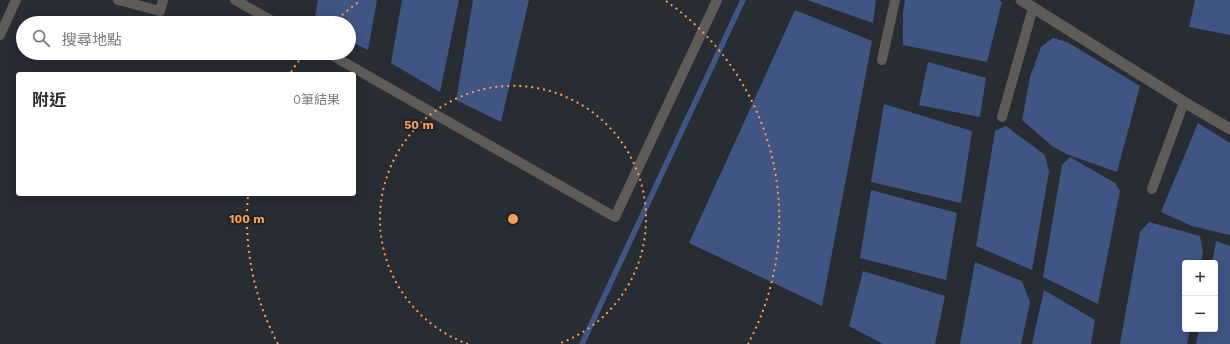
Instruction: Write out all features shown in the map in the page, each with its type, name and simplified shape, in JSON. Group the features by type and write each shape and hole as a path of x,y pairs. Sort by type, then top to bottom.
{"street":[{"path":"1021,0 1230,129"}],"lane":[{"path":"0,35 16,0"},
{"path":"118,0 160,11 164,0"},
{"path":"235,0 264,16"},
{"path":"340,60 615,216 717,0"},
{"path":"882,60 895,0"},
{"path":"1002,117 1033,8"},
{"path":"1152,189 1184,102"}],"water":[{"path":"318,0 377,0 368,50 356,44 356,16 315,16"},
{"path":"402,0 459,0 440,92 391,63"},
{"path":"473,0 529,0 501,122 456,100"},
{"path":"807,0 876,0 873,23"},
{"path":"905,0 999,0 1002,2 987,62 903,45 903,12"},
{"path":"1195,0 1230,0 1230,35 1189,27"},
{"path":"795,10 872,41 822,306 689,243"},
{"path":"1053,38 1067,42 1140,86 1117,172 1066,154 1052,146 1022,120 1030,77 1041,47"},
{"path":"928,62 986,78 980,117 919,105"},
{"path":"884,104 972,131 961,203 871,182"},
{"path":"1198,123 1230,143 1230,235 1192,226 1161,212"},
{"path":"1006,126 1045,155 1049,172 1032,270 976,246 995,131"},
{"path":"1070,157 1115,183 1120,191 1098,304 1043,277 1062,165"},
{"path":"871,190 957,213 946,280 860,258"},
{"path":"1149,222 1200,236 1203,253 1202,260 1182,260 1182,332 1189,332 1187,344 1120,344 1140,232"},
{"path":"1216,241 1230,246 1230,344 1196,344 1198,332 1218,332 1218,260 1213,260"},
{"path":"975,262 1022,281 1030,302 1021,344 960,344"},
{"path":"863,271 945,296 935,344 883,344 849,326"},
{"path":"1044,290 1095,320 1091,344 1032,344"}],"waterway":[{"path":"582,344 743,0"}]}
